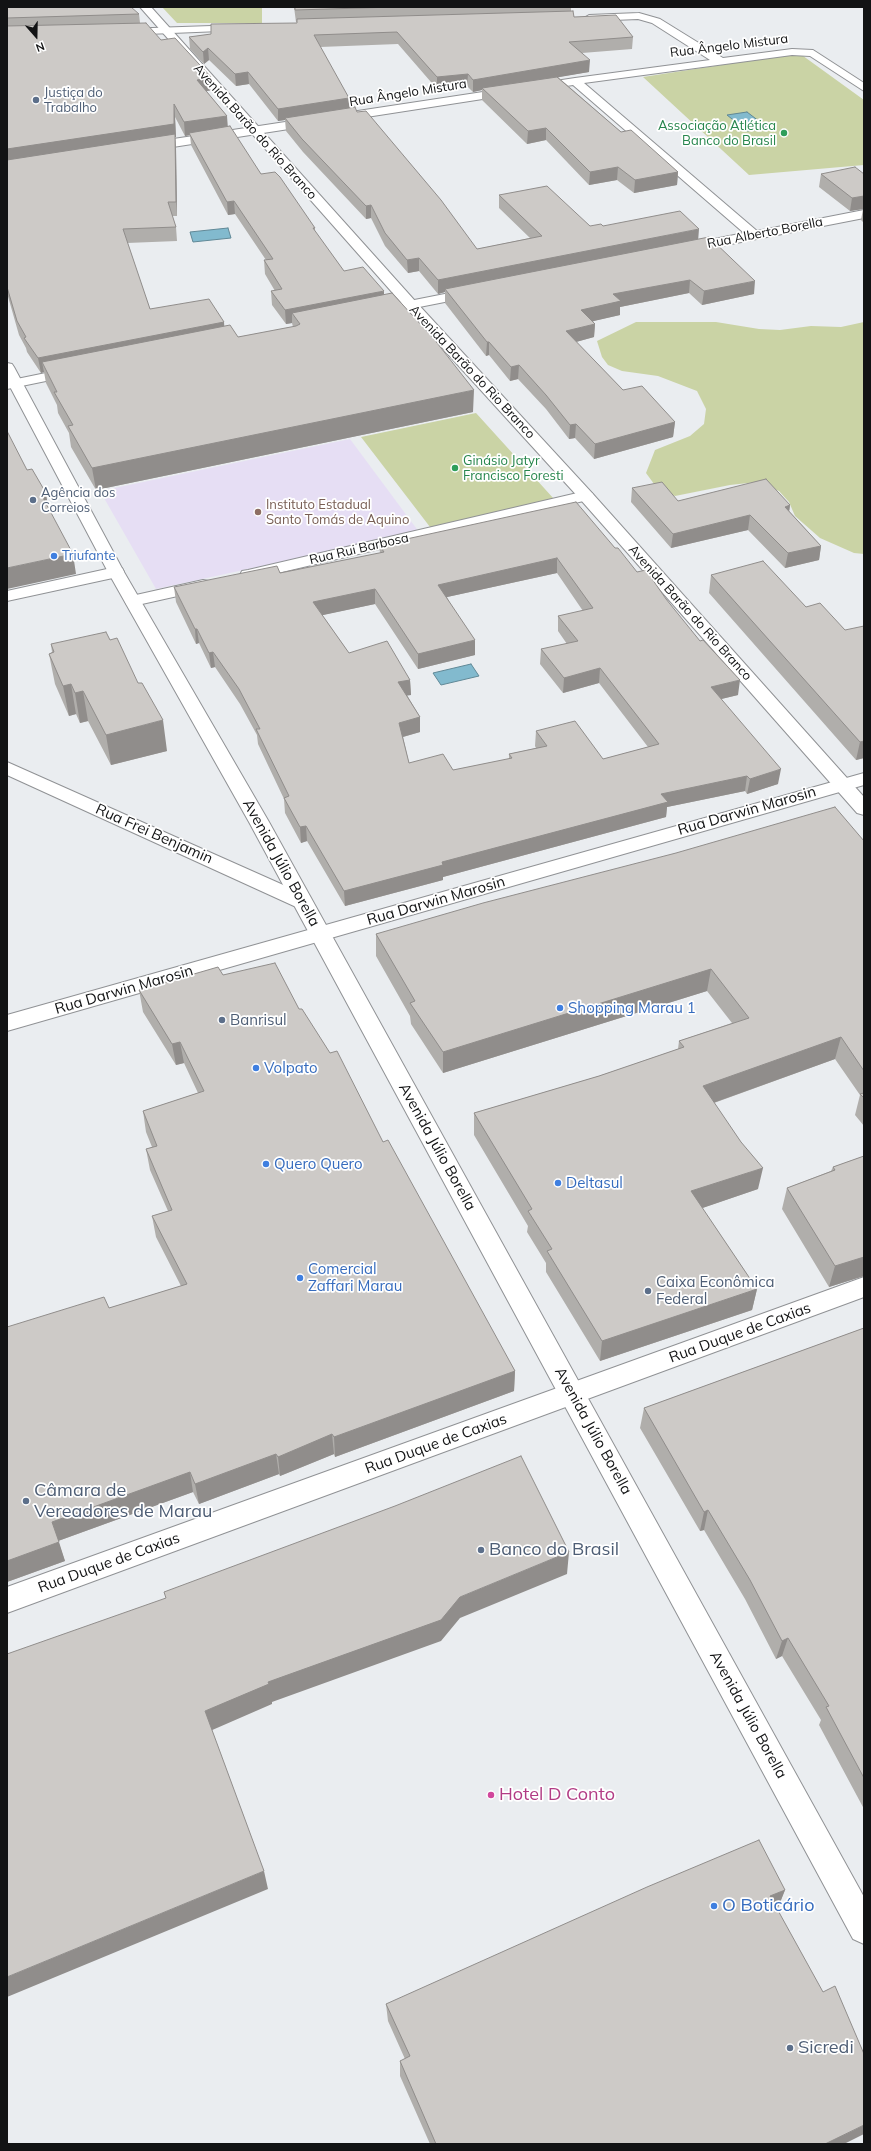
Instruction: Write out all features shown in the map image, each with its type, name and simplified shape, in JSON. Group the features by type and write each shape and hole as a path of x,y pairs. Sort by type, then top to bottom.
{"street":[{"name":"Avenida Barão do Rio Branco","path":"145,7 254,131 586,496 864,809"},
{"path":"576,18 639,12 663,24 720,61"},
{"path":"113,32 251,28"},
{"name":"Rua Ângelo Mistura","path":"138,148 575,81 792,52 813,53 864,88"},
{"path":"575,81 754,235"},
{"name":"Rua Alberto Borella","path":"676,251 864,214"},
{"path":"372,313 489,289"},
{"path":"10,378 85,369"},
{"name":"Avenida Júlio Borella","path":"10,378 116,572 259,822 864,1928"},
{"name":"Rua Rui Barbosa","path":"133,601 586,496"},
{"path":"7,596 116,572"},
{"name":"Rua Frei Benjamin","path":"7,768 301,900"},
{"name":"Rua Darwin Marosin","path":"7,1023 320,935 842,784 864,779"},
{"name":"Rua Duque de Caxias","path":"7,1600 864,1287"}],"shaded area":[{"name":"Instituto Estadual Santo Tomás de Aquino","path":"350,439 419,532 156,589 100,491"}],"green space":[{"path":"162,7 262,7 262,23 177,23"},
{"name":"Associação Atlética Banco do Brasil","path":"799,53 864,100 864,165 749,175 643,77"},
{"path":"636,322 716,322 759,329 780,330 811,326 841,327 864,322 864,554 854,553 820,538 795,516 789,502 779,491 757,482 730,485 675,496 657,488 646,473 655,450 690,436 704,424 706,409 697,391 658,376 622,371 608,365 602,357 597,341"},
{"name":"Ginásio Jatyr Francisco Foresti","path":"476,413 554,499 430,527 361,437"}],"water":[{"path":"747,112 768,128 747,131 727,115"},
{"path":"228,228 231,238 193,242 190,232"},
{"path":"471,664 479,676 441,685 433,673"}],"building":[{"path":"7,7 131,7 139,14 7,18"},
{"path":"295,7 394,7 295,10"},
{"path":"573,11 574,17 616,15 633,37 569,42 590,60 473,80 468,74 437,77 397,32 314,35 349,98 278,109 248,72 235,74 208,48 203,52 189,37 211,34 211,24 297,23 297,19"},
{"path":"146,23 161,40 175,38 211,77 197,80 227,116 184,122 174,104 174,124 7,149 7,26"},
{"path":"557,77 621,132 631,130 678,172 635,180 618,167 590,172 546,128 528,131 482,88"},
{"path":"355,107 357,112 366,111 441,200 477,249 542,236 499,195 547,186 590,226 601,224 603,226 680,211 699,229 438,280 419,258 407,260 385,233 371,205 366,206 302,139 285,118"},
{"path":"230,126 261,174 275,172 280,177 315,228 313,228 344,271 363,267 384,291 285,310 271,291 282,289 264,260 273,259 234,201 227,202 189,133"},
{"path":"175,134 176,202 168,202 176,227 123,229 150,309 209,299 224,322 38,358 24,338 26,337 17,321 7,287 7,160"},
{"path":"855,167 864,174 864,196 852,198 821,174"},
{"path":"709,237 755,281 704,291 690,280 613,294 621,301 581,310 595,324 566,331 623,390 642,386 675,422 595,444 576,424 570,425 519,365 511,367 489,342 487,342 445,289"},
{"path":"392,293 434,339 474,390 92,468 68,426 73,425 54,392 57,392 42,362 230,325 238,337 296,326 300,324 292,313"},
{"path":"7,431 27,470 32,469 46,493 41,494 73,554 7,568"},
{"path":"766,479 790,505 785,507 821,546 788,553 750,515 673,534 632,488 662,482 678,501"},
{"path":"576,502 615,548 618,548 637,572 646,570 666,599 700,641 703,640 740,680 711,687 781,769 750,779 747,776 661,794 668,802 442,862 443,865 344,891 306,826 300,827 284,798 289,796 256,729 260,729 239,689 213,652 209,653 174,587 277,566 280,573 384,552 379,545","holes":["557,558 593,608 558,616 578,641 541,649 564,678 600,668 659,744 603,759 575,721 536,731 547,746 509,754 512,758 453,770 443,754 409,763 399,723 420,717 398,682 410,680 387,641 349,653 313,602 375,589 418,654 475,640 438,585"]},
{"path":"763,561 806,607 820,603 845,630 864,626 864,741 860,742 711,575"},
{"path":"106,632 110,640 117,638 138,683 142,683 163,720 106,735 83,691 75,693 71,684 63,686 49,654 54,652 51,644"},
{"path":"835,807 864,841 864,1071 841,1037 703,1086 741,1142 763,1168 691,1191 757,1289 602,1341 547,1251 552,1249 528,1211 532,1209 474,1113 599,1076 684,1047 679,1041 749,1018 711,969 443,1052 410,1003 415,1001 376,934 483,903 676,853"},
{"path":"275,963 299,1009 302,1009 330,1053 337,1051 383,1142 388,1140 515,1371 334,1437 332,1434 278,1457 276,1454 195,1484 190,1472 52,1522 59,1542 7,1561 7,1327 104,1297 109,1308 187,1284 152,1216 172,1210 146,1149 157,1146 143,1111 204,1091 180,1042 172,1044 139,990 218,967 223,975"},
{"path":"864,1156 864,1257 835,1266 787,1188 835,1170 833,1167"},
{"path":"864,1328 864,1778 826,1707 829,1706 788,1638 782,1641 750,1580 708,1510 704,1512 644,1408"},
{"path":"521,1456 569,1552 460,1597 441,1620 268,1682 269,1684 205,1711 264,1871 7,1977 7,1654 166,1598 164,1592 395,1506"},
{"path":"759,1840 785,1890 770,1896 823,1992 835,1986 864,2054 864,2125 825,2144 436,2144 400,2061 410,2056 386,2004 647,1887"}],"place":[{"name":"Justiça do Trabalho","path":"36,100"},
{"name":"Associação Atlética Banco do Brasil","path":"784,133"},
{"name":"Ginásio Jatyr Francisco Foresti","path":"455,468"},
{"name":"Agência dos Correios","path":"33,500"},
{"name":"Instituto Estadual Santo Tomás de Aquino","path":"258,512"},
{"name":"Triufante","path":"54,556"},
{"name":"Shopping Marau 1","path":"560,1008"},
{"name":"Banrisul","path":"222,1020"},
{"name":"Volpato","path":"256,1068"},
{"name":"Quero Quero","path":"266,1164"},
{"name":"Deltasul","path":"558,1183"},
{"name":"Comercial Zaffari Marau","path":"300,1278"},
{"name":"Caixa Econômica Federal","path":"648,1291"},
{"name":"Câmara de Vereadores de Marau","path":"26,1501"},
{"name":"Banco do Brasil","path":"481,1550"},
{"name":"Hotel D Conto","path":"491,1795"},
{"name":"O Boticário","path":"714,1906"},
{"name":"Sicredi","path":"790,2048"}]}
